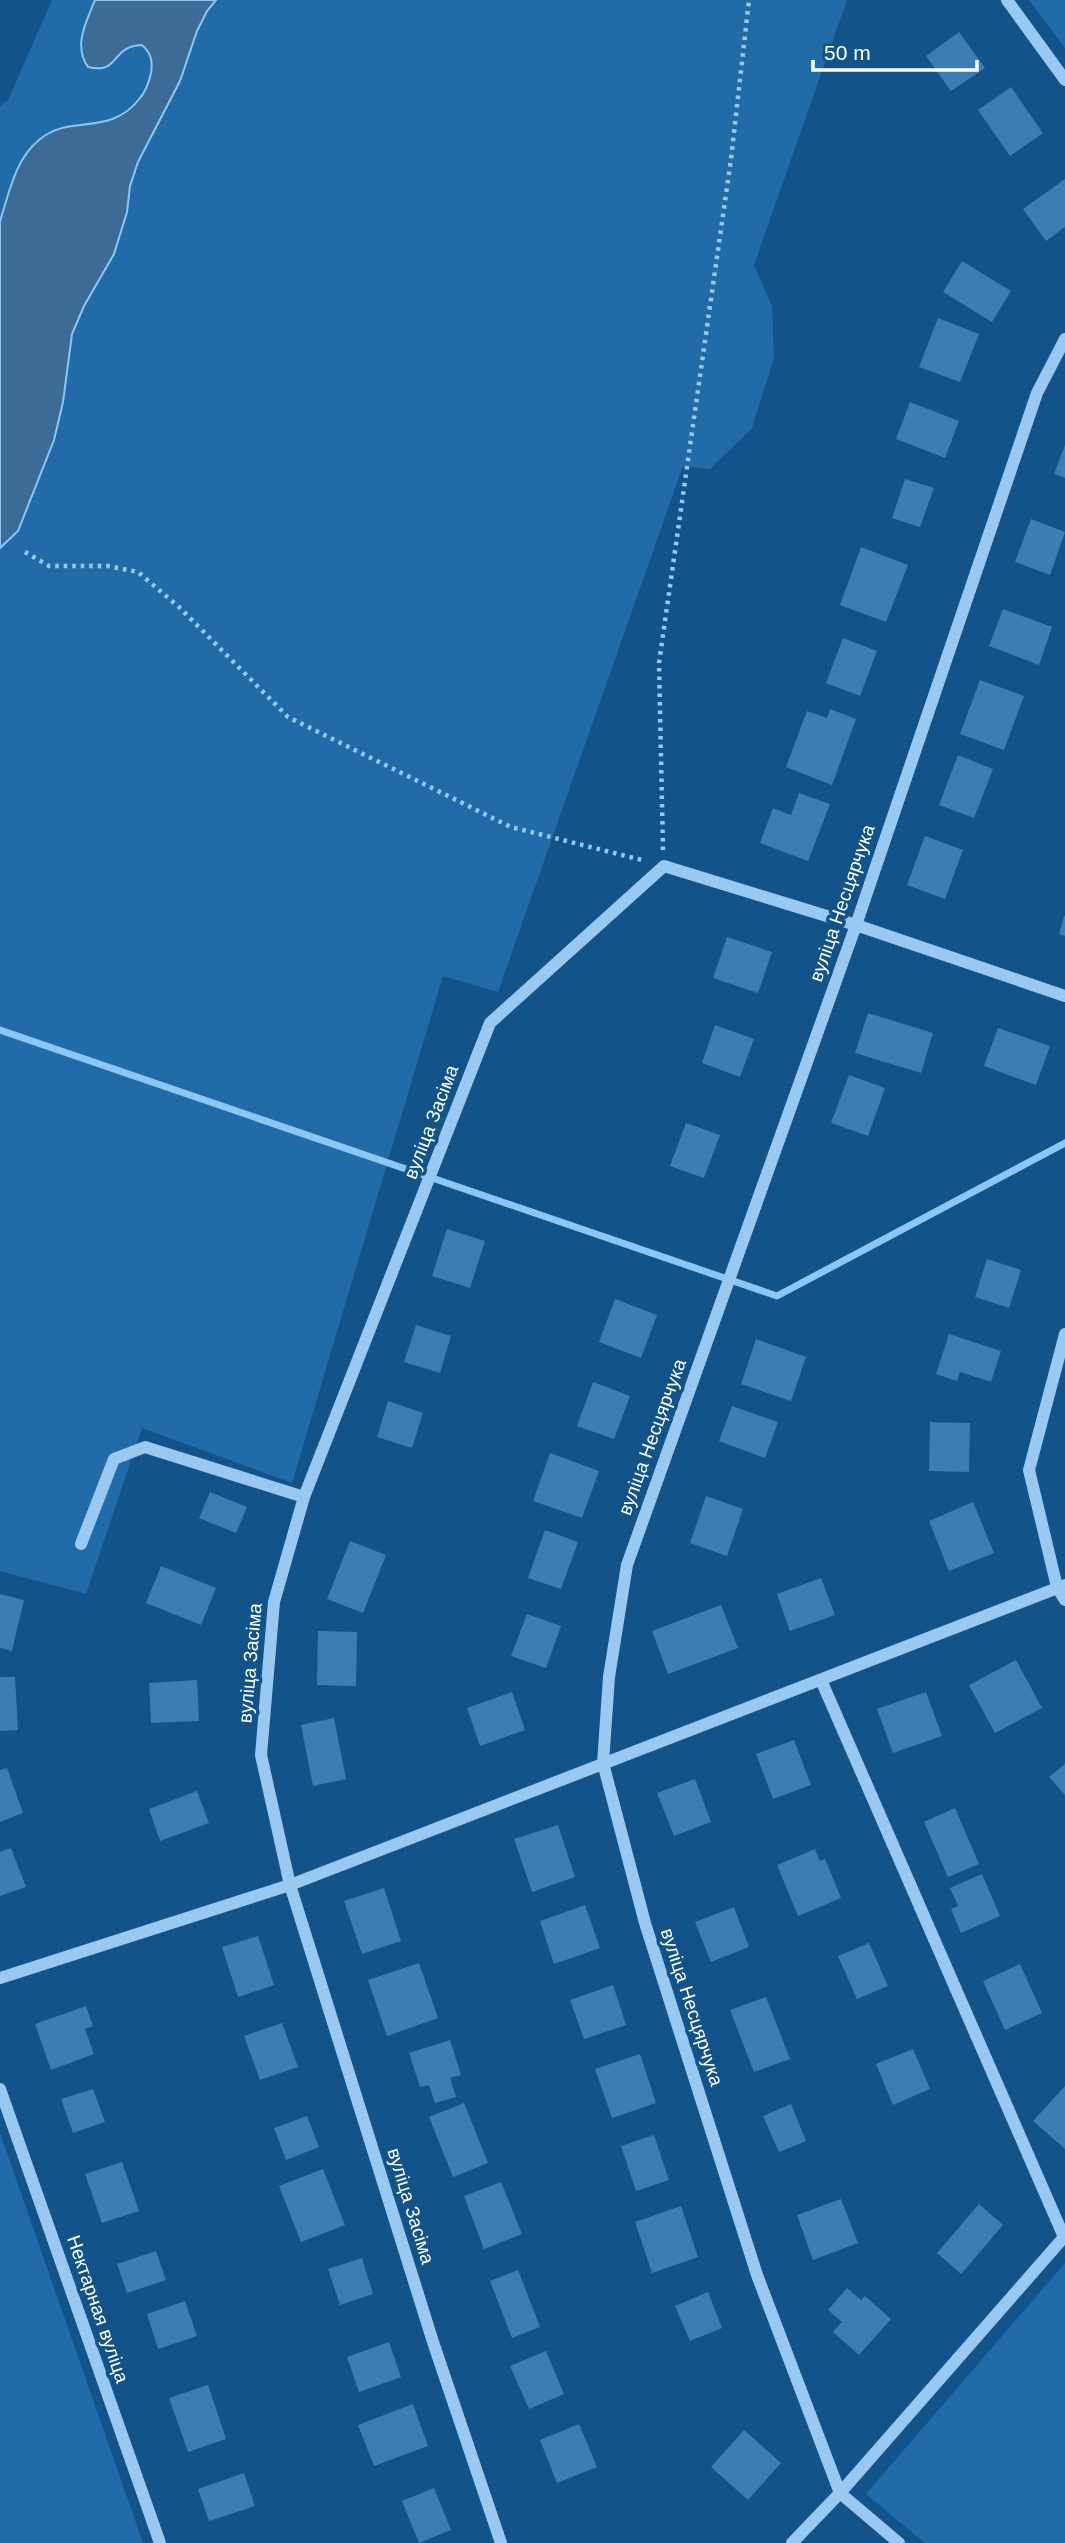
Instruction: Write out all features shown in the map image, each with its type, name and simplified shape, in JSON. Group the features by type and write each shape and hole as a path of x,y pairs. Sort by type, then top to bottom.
{"street":[{"path":"1007,0 1065,80"},
{"name":"вуліца Несцярчука","path":"899,2543 840,2493 757,2275 645,1923 603,1763 609,1677 626,1565 856,925 1037,393 1065,339"},
{"path":"664,866 856,925 1065,996"},
{"name":"вуліца Засіма","path":"501,2543 429,2329 290,1885 261,1755 274,1602 304,1496 490,1023 664,866"},
{"path":"1065,1334 1030,1470 1065,1600"},
{"path":"81,1544 114,1459 145,1447 304,1496"},
{"path":"0,1978 290,1885 1061,1586"},
{"path":"792,2543 840,2493 1065,2236 821,1680"},
{"name":"Нектарная вуліца","path":"0,2089 160,2543"}],"path":[{"path":"25,552 49,566 108,566 138,572 179,607 288,717 510,827 664,866 659,663 732,159 749,0"}],"shaded area":[{"path":"52,0 847,0 754,265 772,306 774,358 752,428 710,469 683,466 498,992 443,976 292,1483 142,1428 86,1594 0,1571 0,106 8,100"},
{"path":"95,0 216,0 197,31 180,81 138,162 114,254 84,306 72,334 63,402 54,440 18,531 0,548 0,221 10,189 18,167 39,140 64,128 116,118 140,98 151,73 151,57 142,45 125,50 105,67 88,67 81,42"},
{"path":"1029,0 1065,0 1065,48"},
{"path":"0,2133 143,2543 0,2543"},
{"path":"1065,2263 1065,2543 925,2543 866,2494"}],"building":[{"path":"959,32 985,68 951,91 926,56"},
{"path":"1011,87 1043,133 1010,156 978,110"},
{"path":"1065,179 1065,227 1046,241 1023,209"},
{"path":"962,261 1011,291 992,322 943,292"},
{"path":"938,318 979,334 960,382 919,367"},
{"path":"910,402 959,421 945,458 896,439"},
{"path":"1065,445 1065,478 1054,474"},
{"path":"905,479 934,488 920,527 892,518"},
{"path":"1031,519 1065,532 1050,575 1015,562"},
{"path":"861,547 908,565 886,622 840,605"},
{"path":"1003,609 1052,627 1039,665 989,646"},
{"path":"843,638 877,651 860,696 826,683"},
{"path":"980,680 1024,696 1004,750 960,734"},
{"path":"830,709 856,719 832,785 786,767 807,711 827,718"},
{"path":"958,755 993,769 974,818 939,805"},
{"path":"799,793 830,804 808,861 760,843 773,808 791,815"},
{"path":"925,836 963,850 945,899 907,885"},
{"path":"1065,916 1065,936 1059,934"},
{"path":"727,937 772,952 758,993 713,978"},
{"path":"868,1013 933,1033 921,1073 855,1053"},
{"path":"715,1025 754,1039 740,1077 702,1063"},
{"path":"998,1028 1050,1046 1036,1085 984,1066"},
{"path":"849,1075 885,1088 868,1136 831,1123"},
{"path":"686,1123 720,1135 704,1178 670,1166"},
{"path":"447,1229 485,1241 470,1288 432,1276"},
{"path":"987,1259 1021,1270 1009,1308 975,1297"},
{"path":"615,1299 657,1315 641,1358 599,1342"},
{"path":"416,1325 451,1336 440,1373 404,1362"},
{"path":"949,1334 1001,1351 991,1382 960,1372 957,1381 936,1374"},
{"path":"756,1339 806,1357 791,1401 741,1384"},
{"path":"593,1382 630,1396 614,1439 577,1426"},
{"path":"388,1401 423,1413 412,1448 377,1437"},
{"path":"732,1406 778,1422 765,1458 719,1441"},
{"path":"930,1422 970,1423 969,1472 929,1471"},
{"path":"550,1453 599,1471 582,1518 533,1501"},
{"path":"210,1492 247,1507 236,1533 199,1518"},
{"path":"706,1496 743,1509 727,1556 690,1543"},
{"path":"973,1502 994,1553 949,1571 929,1521"},
{"path":"545,1530 578,1542 561,1589 528,1578"},
{"path":"350,1541 386,1555 363,1613 327,1599"},
{"path":"161,1566 216,1588 201,1625 146,1603"},
{"path":"821,1578 835,1615 790,1631 777,1594"},
{"path":"0,1594 24,1600 12,1651 0,1648"},
{"path":"721,1605 738,1648 668,1674 652,1631"},
{"path":"527,1614 561,1626 546,1668 511,1656"},
{"path":"318,1631 357,1632 356,1686 317,1685"},
{"path":"1016,1660 1042,1708 995,1733 969,1685"},
{"path":"0,1677 15,1677 18,1730 0,1731"},
{"path":"197,1680 199,1721 151,1723 149,1683"},
{"path":"512,1692 525,1730 480,1746 467,1708"},
{"path":"926,1692 942,1736 893,1753 877,1709"},
{"path":"334,1718 346,1779 313,1786 301,1725"},
{"path":"794,1740 811,1785 773,1799 756,1754"},
{"path":"1065,1764 1065,1795 1049,1777"},
{"path":"7,1768 23,1813 0,1822 0,1770"},
{"path":"695,1779 711,1822 674,1836 657,1793"},
{"path":"197,1791 209,1823 160,1841 149,1809"},
{"path":"955,1808 979,1864 948,1877 924,1822"},
{"path":"558,1825 575,1877 532,1892 514,1839"},
{"path":"11,1848 26,1887 0,1896 0,1852"},
{"path":"815,1849 820,1861 825,1859 841,1898 798,1916 777,1865"},
{"path":"982,1874 1000,1916 961,1933 951,1909 958,1906 950,1888"},
{"path":"384,1888 401,1941 362,1954 344,1901"},
{"path":"585,1905 600,1948 554,1964 540,1921"},
{"path":"734,1907 749,1947 711,1962 695,1922"},
{"path":"258,1936 274,1985 238,1997 222,1947"},
{"path":"869,1943 888,1986 857,1999 838,1956"},
{"path":"419,1963 438,2018 387,2036 368,1980"},
{"path":"1020,1964 1042,2013 1005,2030 983,1981"},
{"path":"613,1985 626,2025 584,2039 570,2000"},
{"path":"766,1997 790,2059 754,2072 730,2010"},
{"path":"86,2006 93,2026 85,2029 94,2054 51,2070 35,2024"},
{"path":"282,2023 298,2067 260,2080 244,2036"},
{"path":"450,2040 461,2075 450,2078 456,2097 435,2103 429,2085 420,2087 409,2053"},
{"path":"913,2049 930,2089 893,2105 876,2064"},
{"path":"640,2054 656,2103 612,2118 595,2069"},
{"path":"1065,2086 1065,2149 1033,2121"},
{"path":"93,2089 105,2122 73,2133 61,2099"},
{"path":"464,2103 488,2163 453,2177 429,2117"},
{"path":"791,2104 806,2141 779,2152 763,2116"},
{"path":"307,2116 319,2147 286,2160 274,2128"},
{"path":"654,2135 669,2180 636,2191 621,2146"},
{"path":"122,2162 139,2211 102,2223 85,2174"},
{"path":"323,2169 345,2225 301,2242 279,2186"},
{"path":"501,2182 522,2234 484,2249 464,2196"},
{"path":"841,2199 858,2243 813,2260 797,2215"},
{"path":"979,2204 1003,2225 961,2274 937,2253"},
{"path":"681,2206 698,2257 652,2273 635,2222"},
{"path":"156,2251 166,2280 127,2293 117,2264"},
{"path":"362,2258 373,2294 340,2305 328,2269"},
{"path":"518,2270 540,2327 512,2338 490,2281"},
{"path":"847,2288 861,2300 865,2296 891,2319 859,2355 833,2332 842,2322 828,2310"},
{"path":"708,2292 722,2328 690,2341 675,2306"},
{"path":"185,2301 197,2336 158,2349 147,2314"},
{"path":"389,2342 401,2377 359,2392 347,2357"},
{"path":"546,2351 564,2394 529,2409 510,2366"},
{"path":"208,2385 226,2439 188,2452 169,2398"},
{"path":"413,2404 428,2446 374,2466 358,2425"},
{"path":"579,2424 597,2467 557,2483 540,2440"},
{"path":"744,2430 781,2463 748,2500 711,2467"},
{"path":"244,2473 255,2506 209,2521 198,2489"},
{"path":"434,2488 451,2530 419,2543 402,2501"}],"waterway":[{"path":"0,1030 777,1296 1065,1143"}]}
